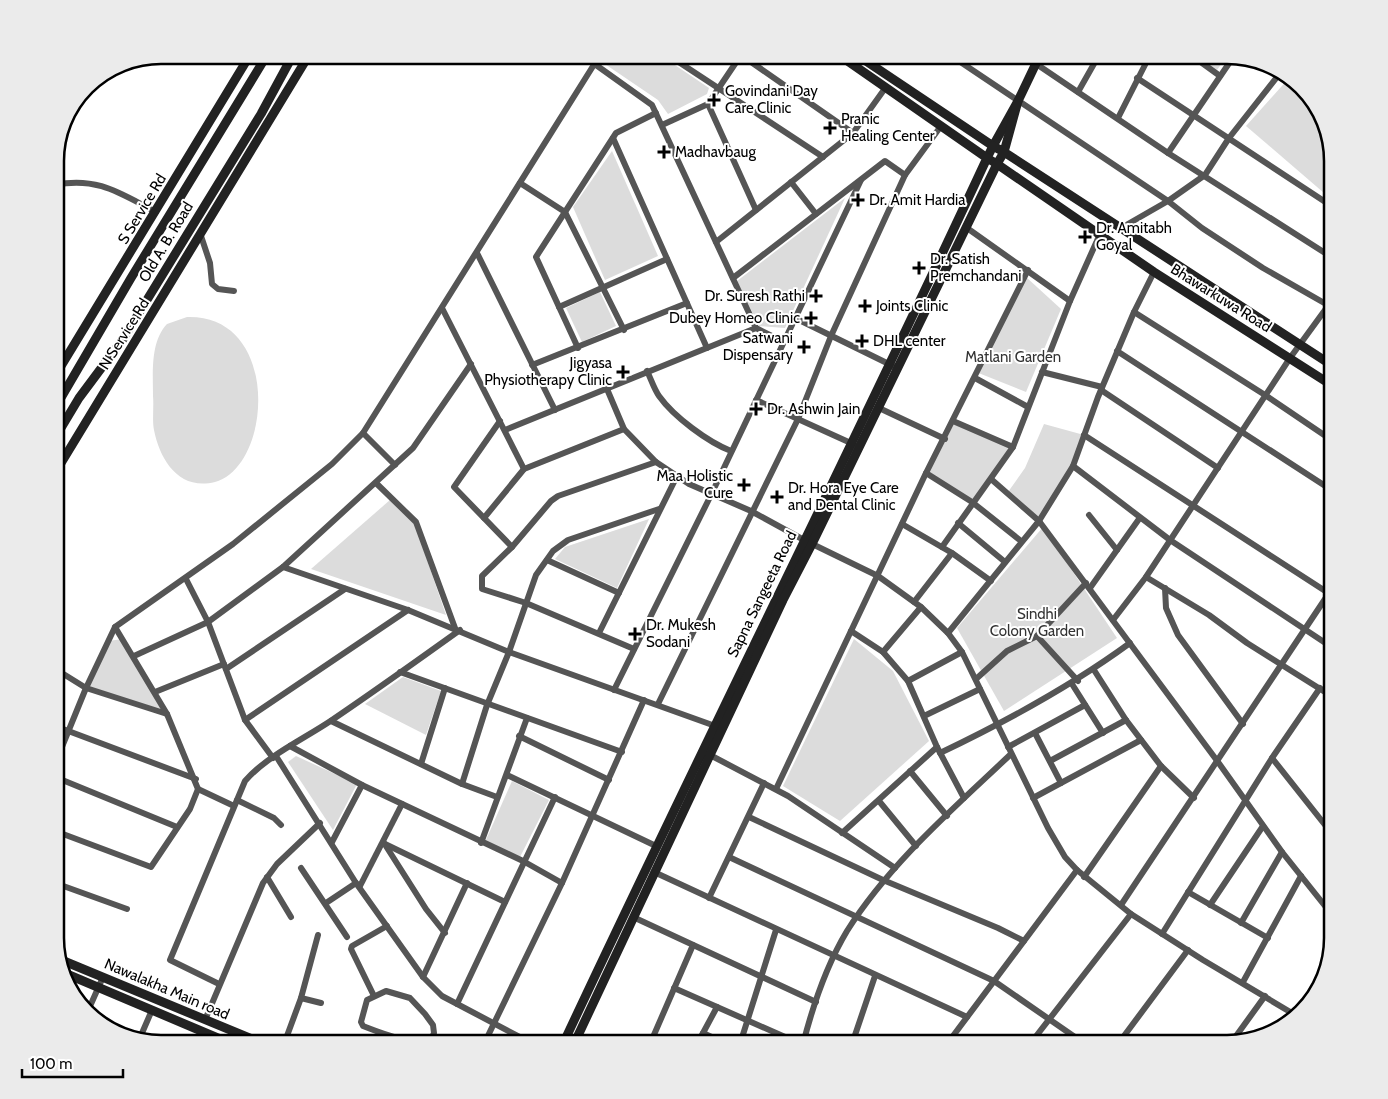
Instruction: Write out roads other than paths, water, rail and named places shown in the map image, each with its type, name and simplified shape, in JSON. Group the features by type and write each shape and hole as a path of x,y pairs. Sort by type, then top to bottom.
{"main road":[{"name":"S Service Rd","path":"64,361 246,64"},
{"name":"Old A. B. Road","path":"64,392 262,64"},
{"name":"Old A. B. Road","path":"64,423 79,398 123,339 260,114 287,64"},
{"name":"N Service Rd","path":"64,458 304,64"},
{"name":"Bhawarkuwa Road","path":"853,64 1154,272 1324,380"},
{"name":"Bhawarkuwa Road","path":"871,64 1324,360"},
{"path":"1018,101 1036,64"},
{"path":"277,81 300,71"},
{"name":"Sapna Sangeeta Road","path":"808,542 879,408 894,367 987,158 1018,101"},
{"name":"Sapna Sangeeta Road","path":"567,1035 656,846 783,600 853,444 967,228 1004,152 1018,101"},
{"name":"Sapna Sangeeta Road","path":"578,1035 710,755 718,727"},
{"name":"Nawalakha Main road","path":"67,962 242,1035"},
{"name":"Nawalakha Main road","path":"72,976 205,1035"}],"street":[{"path":"64,742 86,688 115,627 126,617 186,579 332,464 363,433 594,64"},
{"path":"596,64 652,105 756,328 784,342"},
{"path":"682,64 823,157"},
{"path":"662,125 708,104 735,64"},
{"path":"754,64 853,133"},
{"path":"963,64 1168,201 1202,228 1240,253 1324,300"},
{"path":"1044,64 1078,92 1168,153 1324,252"},
{"path":"1078,92 1093,64"},
{"path":"1118,118 1145,64"},
{"path":"1203,64 1220,76"},
{"path":"1168,153 1228,64"},
{"path":"1121,228 1168,201 1205,175 1229,138 1277,77"},
{"path":"1137,78 1324,201"},
{"path":"716,242 853,133 886,87"},
{"path":"708,104 756,210"},
{"path":"578,348 536,258 616,134 656,113"},
{"path":"658,704 751,511 798,419 831,336 905,175 941,126"},
{"path":"613,138 707,348"},
{"path":"733,278 885,161 905,175"},
{"path":"614,690 711,495 861,180"},
{"path":"791,182 816,214"},
{"path":"64,184 87,183 110,187 156,212"},
{"path":"520,183 565,212 624,330"},
{"path":"967,228 1070,301"},
{"path":"942,547 972,502 1013,447 1070,301 1100,234"},
{"path":"201,236 210,264 212,284 218,289 234,291"},
{"path":"477,253 554,410"},
{"path":"559,307 667,259"},
{"path":"776,789 926,473 954,421 1028,270"},
{"path":"948,633 1039,521 1073,466 1101,389 1134,312 1154,272"},
{"path":"532,365 687,304"},
{"path":"442,308 524,468"},
{"path":"1134,312 1324,435"},
{"path":"1113,620 1146,576 1290,358 1324,314"},
{"path":"795,318 894,367"},
{"path":"505,430 756,328"},
{"path":"1117,351 1324,486"},
{"path":"134,656 208,622 283,566 413,448 471,364"},
{"path":"647,371 660,397 677,414 694,430 715,445 731,451"},
{"path":"1042,372 1101,389 1218,468"},
{"path":"975,378 1028,407"},
{"path":"607,389 624,429 656,462 711,495 751,511 808,542 878,576 921,606 948,633 962,652 1033,798 1065,857 1076,870 1131,914 1290,1012"},
{"path":"756,400 853,444"},
{"path":"879,408 944,439"},
{"path":"500,421 454,487 512,546"},
{"path":"954,421 1013,447"},
{"path":"484,518 524,468 624,429"},
{"path":"363,433 395,465"},
{"path":"1084,435 1324,590"},
{"path":"634,648 526,603 482,589 482,576 512,546 551,501 558,496 656,462"},
{"path":"1073,466 1170,540 1324,642"},
{"path":"926,473 972,502 1021,541"},
{"path":"599,633 677,476"},
{"path":"991,479 1039,521 1218,762 1282,852 1324,905"},
{"path":"376,483 416,522 457,629"},
{"path":"462,784 487,705 509,652 536,575 553,552 568,540 659,509"},
{"path":"1089,514 1117,550"},
{"path":"976,679 1007,651 1037,636 1088,585 1117,550 1139,518"},
{"path":"958,523 1006,562"},
{"path":"902,524 952,553 991,581"},
{"path":"914,602 952,553"},
{"path":"547,560 619,593"},
{"path":"283,566 408,610 509,652 718,727"},
{"path":"1146,576 1324,691"},
{"path":"186,579 208,622 245,720 320,822 386,926 423,977 442,996 515,1035"},
{"path":"1165,588 1166,608 1178,635 1243,724"},
{"path":"155,692 225,666 345,589"},
{"path":"1121,905 1218,762 1281,664 1324,605"},
{"path":"883,652 921,606"},
{"path":"245,720 408,610"},
{"path":"64,834 151,867 176,827 190,809 198,789 196,779 167,714 115,627"},
{"path":"219,984 170,960 245,781 252,773 274,757 331,721 457,629"},
{"path":"851,631 883,652 908,681 938,750 964,798"},
{"path":"1037,636 1075,682 1085,705 1103,732"},
{"path":"842,833 910,771 938,750 997,726 1075,682 1130,643"},
{"path":"908,681 962,652"},
{"path":"1094,670 1126,720 1161,766 1194,798"},
{"path":"400,672 487,705 622,752"},
{"path":"64,676 86,688 167,714"},
{"path":"421,764 445,688"},
{"path":"1162,934 1247,802 1272,758 1320,688"},
{"path":"924,716 980,689"},
{"path":"488,1035 562,883 644,700"},
{"path":"805,1035 834,957 857,917 883,880 1010,750 1035,733 1085,705"},
{"path":"481,843 527,718"},
{"path":"1050,762 1126,720"},
{"path":"331,721 462,784 497,797"},
{"path":"64,729 196,779"},
{"path":"1035,733 1061,783"},
{"path":"520,736 609,780"},
{"path":"1033,798 1141,740"},
{"path":"290,746 362,785 481,843 523,861 562,883"},
{"path":"710,755 776,789 894,868"},
{"path":"1272,758 1324,821"},
{"path":"1084,877 1161,766"},
{"path":"910,771 947,816"},
{"path":"507,774 656,846"},
{"path":"64,781 176,827"},
{"path":"709,898 764,783"},
{"path":"332,842 362,785"},
{"path":"198,789 274,818 281,825"},
{"path":"457,1004 555,796"},
{"path":"879,801 916,846"},
{"path":"326,903 358,884 384,843 402,804"},
{"path":"749,817 883,880 998,928 1024,941"},
{"path":"205,1020 267,876 320,822"},
{"path":"1210,905 1263,826"},
{"path":"384,843 468,882 505,902"},
{"path":"384,843 426,909 445,933"},
{"path":"1240,923 1282,852"},
{"path":"729,857 994,981 1072,1035"},
{"path":"301,868 347,937"},
{"path":"954,1035 1076,870"},
{"path":"654,872 967,1017"},
{"path":"267,876 291,917"},
{"path":"1243,982 1301,876"},
{"path":"423,977 468,882"},
{"path":"64,885 127,908"},
{"path":"1188,892 1268,938"},
{"path":"1037,1035 1131,914"},
{"path":"633,918 761,974 816,1002"},
{"path":"374,996 351,949 352,946 386,926"},
{"path":"744,1035 776,930"},
{"path":"287,1035 301,998 318,935"},
{"path":"654,1035 693,945"},
{"path":"1125,1035 1188,950"},
{"path":"855,1035 875,976"},
{"path":"90,1004 103,977"},
{"path":"674,988 780,1035"},
{"path":"393,1035 363,1026 365,1005 370,997 386,990 410,998 433,1026 433,1035"},
{"path":"1237,1034 1265,996"},
{"path":"301,998 321,1003"},
{"path":"707,1035 703,1033 717,1007"},
{"path":"142,1033 152,1010"}],"place":[{"name":"Govindani Day Care Clinic","path":"714,100"},
{"name":"Pranic Healing Center","path":"830,128"},
{"name":"Madhavbaug","path":"664,152"},
{"name":"Dr. Amit Hardia","path":"858,200"},
{"name":"Dr. Amitabh Goyal","path":"1085,237"},
{"name":"Dr. Satish Premchandani","path":"919,268"},
{"name":"Dr. Suresh Rathi","path":"816,296"},
{"name":"Joints Clinic","path":"865,306"},
{"name":"Dubey Homeo Clinic","path":"811,318"},
{"name":"DHL center","path":"862,341"},
{"name":"Satwani Dispensary","path":"804,347"},
{"name":"Jigyasa Physiotherapy Clinic","path":"623,372"},
{"name":"Dr. Ashwin Jain","path":"756,409"},
{"name":"Maa Holistic Cure","path":"744,485"},
{"name":"Dr. Hora Eye Care and Dental Clinic","path":"777,497"},
{"name":"Dr. Mukesh Sodani","path":"635,634"}],"park label":[{"name":"Matlani Garden","path":"1013,357"},
{"name":"Sindhi Colony Garden","path":"1037,622"}]}
